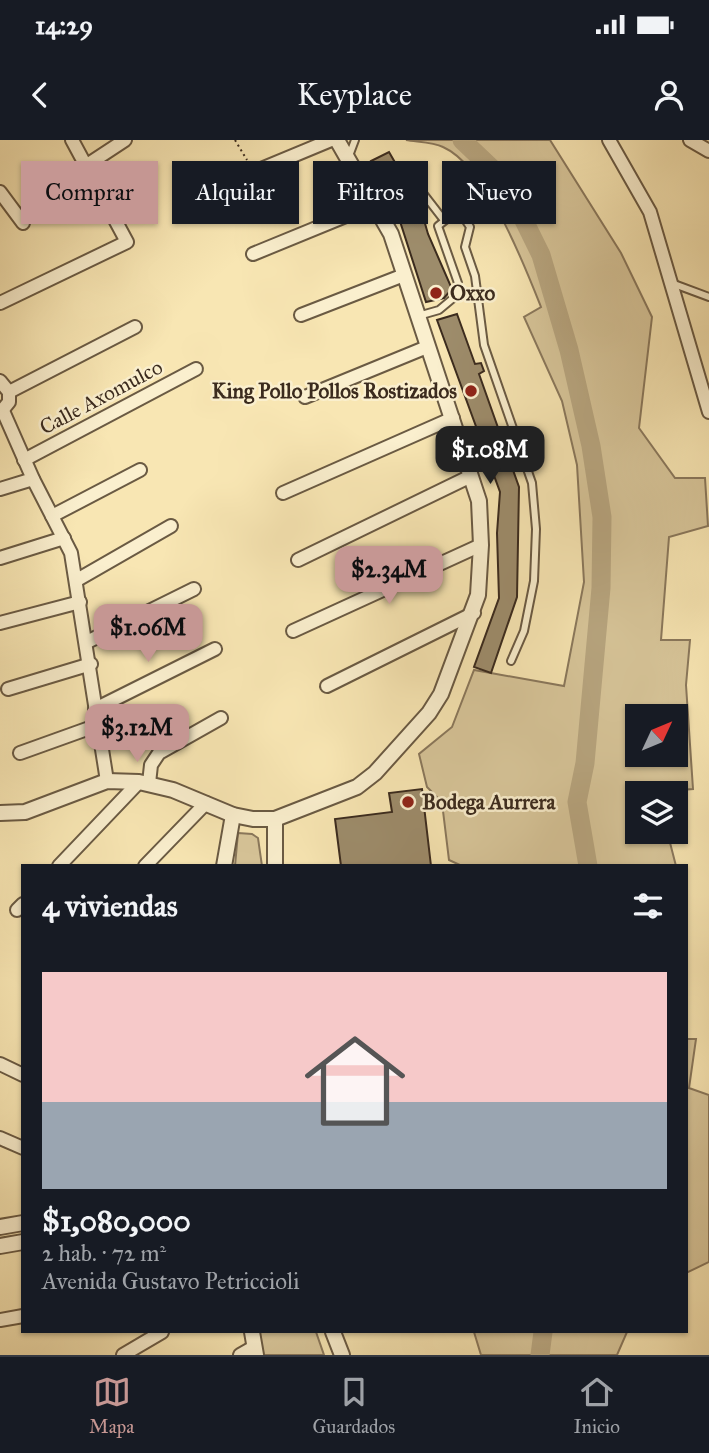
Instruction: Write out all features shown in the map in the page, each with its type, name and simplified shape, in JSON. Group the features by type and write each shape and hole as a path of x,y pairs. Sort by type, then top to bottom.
{"street":[{"path":"72,140 85,161"},
{"path":"93,161 125,140"},
{"path":"280,161 331,140"},
{"path":"337,140 350,161"},
{"path":"609,140 650,212 674,284 682,324 709,412"},
{"path":"690,140 709,151"},
{"path":"0,192 21,220"},
{"path":"0,303 127,242 118,224"},
{"path":"253,254 326,224"},
{"path":"0,813 25,812 107,781 144,782 233,815 275,819 328,801 375,773 429,713 441,694 474,613 481,545 479,501 386,224"},
{"path":"300,315 404,275"},
{"path":"9,392 135,327"},
{"path":"305,397 427,347"},
{"name":"Calle Axomulco","path":"24,460 195,369"},
{"path":"0,381 9,392 9,402 2,412 64,538 77,580 107,781"},
{"path":"283,493 453,418"},
{"path":"52,516 140,470"},
{"path":"298,560 471,476"},
{"path":"0,489 33,479"},
{"path":"77,580 172,526"},
{"path":"0,558 64,538"},
{"path":"293,631 481,545"},
{"path":"87,642 194,589"},
{"path":"0,623 80,602"},
{"path":"327,686 474,613"},
{"path":"95,709 215,649"},
{"path":"8,690 91,664"},
{"path":"61,864 144,782 159,753 221,719"},
{"path":"20,753 98,725"},
{"path":"147,864 206,803"},
{"path":"224,864 233,815"},
{"path":"275,819 275,864"},
{"path":"0,1064 21,1074"},
{"path":"0,1138 21,1147"},
{"path":"0,1227 21,1223"},
{"path":"0,1246 21,1242"},
{"path":"0,1320 21,1316"},
{"path":"123,1355 160,1333"},
{"path":"240,1355 255,1351 252,1333"},
{"path":"333,1333 342,1355"}],"lane":[{"path":"348,157 355,140"},
{"path":"428,200 442,218"},
{"path":"416,317 439,310 457,295 458,283 438,226 442,220"},
{"path":"468,224 470,227 465,247 477,285 484,345 532,483 536,529 534,581 524,631 511,661"},
{"path":"674,284 709,297"}],"path":[{"path":"235,140 247,161"}],"shaded area":[{"path":"406,140 550,140 621,253 652,317 639,428 675,478 705,478 708,526 669,537 661,640 690,640 687,704 625,704 625,767 688,767 688,715 693,789 688,789 688,781 625,781 625,844 670,844 675,864 458,864 449,860 443,811 437,797 427,787 419,754 452,727 474,670 564,686 584,582 577,465 562,401 524,317 541,307 505,224 556,224 556,161 462,161 443,147"},
{"path":"238,833 252,834 258,838 262,864 235,864"},
{"path":"688,1039 696,1039 689,1088 709,1095 709,1262 688,1272"},
{"path":"256,1333 316,1333 324,1355 260,1355"},
{"path":"474,1333 627,1333 617,1355 481,1355"}],"building":[{"path":"389,152 394,161 371,161"},
{"path":"401,224 425,224 452,289 444,298 426,302"},
{"path":"457,314 475,364 481,363 484,371 479,374 519,487 517,597 491,673 474,667 499,598 497,533 500,492 437,320"},
{"path":"422,789 431,864 341,864 335,819 392,812 389,793"}],"waterway":[{"path":"462,140 504,180 541,255 569,350 591,446 602,517 601,588 585,763 577,802 588,864"},
{"path":"540,1355 543,1333"}],"place":[{"name":"Oxxo","path":"436,293"},
{"name":"King Pollo Pollos Rostizados","path":"471,391"},
{"name":"Bodega Aurrera","path":"408,802"}]}
